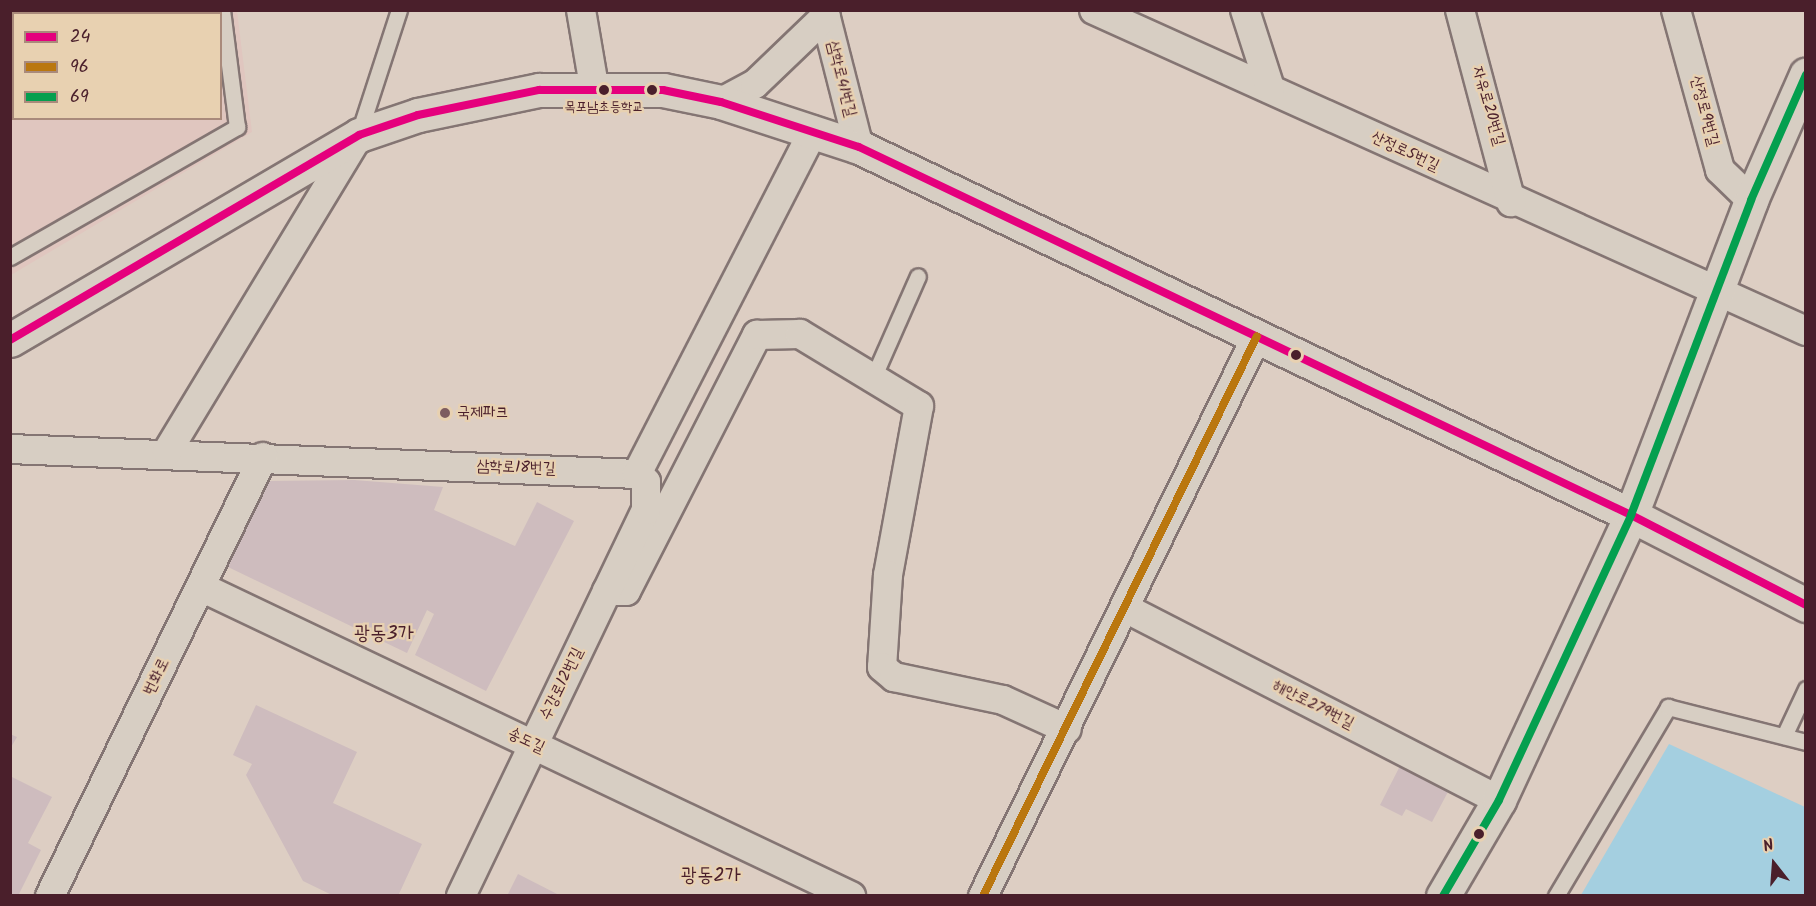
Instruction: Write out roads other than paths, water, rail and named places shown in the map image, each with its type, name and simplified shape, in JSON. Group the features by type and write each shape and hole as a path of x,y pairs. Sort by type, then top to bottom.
{"street":[{"path":"581,10 594,86"},
{"name":"산정로5번길","path":"1094,10 1270,88 1511,202 1806,331"},
{"path":"1245,10 1270,88"},
{"name":"자유로20번길","path":"1460,10 1511,202"},
{"name":"산정로9번길","path":"1676,10 1720,170 1751,200"},
{"path":"721,102 755,84 825,13"},
{"name":"삼학로41번길","path":"825,13 859,147"},
{"path":"1443,896 1500,800 1631,515 1751,200 1806,75"},
{"path":"10,340 359,135 480,99 594,86 663,90 721,102 859,147 1631,515 1806,606"},
{"path":"637,474 813,131"},
{"path":"167,452 359,135"},
{"path":"607,591 626,591 757,335 800,334 919,406 888,575 882,667 894,677 1003,700 1067,729"},
{"path":"983,896 1127,609 1257,336"},
{"name":"삼학로18번길","path":"10,449 167,452 637,474"},
{"name":"번화로","path":"50,896 262,457"},
{"name":"수강로12번길","path":"462,896 646,510 646,482 637,474"},
{"name":"송도길","path":"201,587 851,896"},
{"name":"해안로279번길","path":"1127,609 1500,800"}],"lane":[{"path":"10,257 237,127 222,10"},
{"path":"359,135 399,10"},
{"path":"873,378 918,276"},
{"path":"1784,736 1806,689"},
{"path":"1556,896 1668,707 1806,742"}],"water":[{"path":"1669,744 1805,807 1805,895 1581,895"}],"place":[{"name":"목포남초등학교","path":"604,90"},
{"name":"국제파크","path":"445,413"}],"district":[{"name":"광동3가","path":"384,634"},
{"name":"광동2가","path":"711,876"}]}
